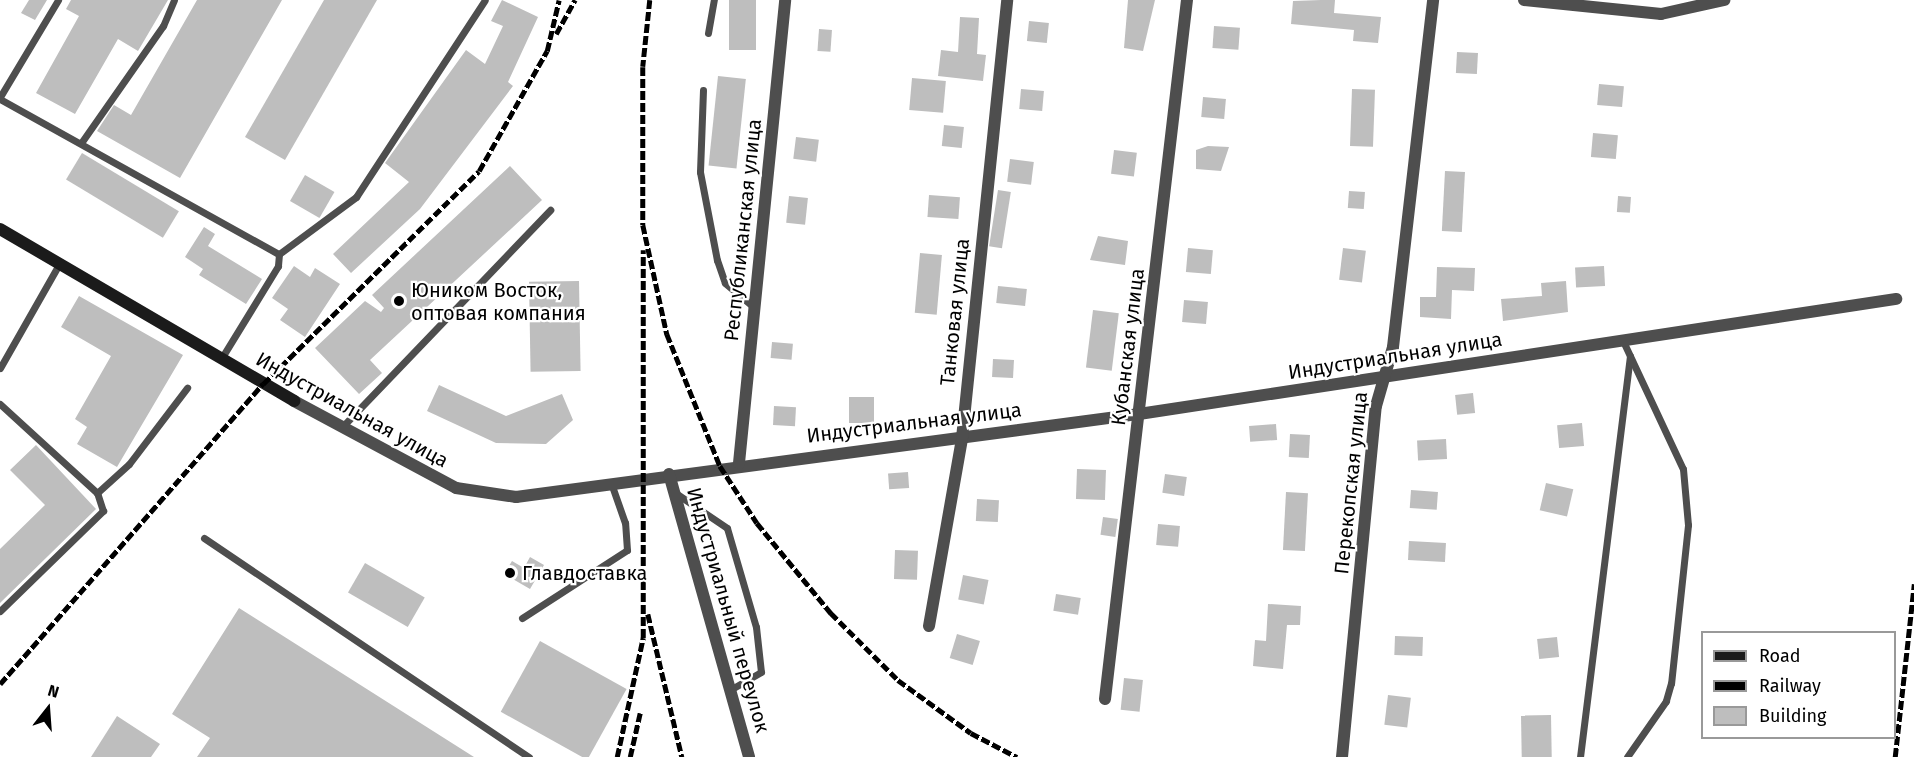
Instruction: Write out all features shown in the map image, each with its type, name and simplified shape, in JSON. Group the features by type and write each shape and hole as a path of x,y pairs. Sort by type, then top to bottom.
{"street":[{"name":"Республиканская улица","path":"739,464 785,0"},
{"name":"Танковая улица","path":"929,626 962,438 1007,0"},
{"name":"Кубанская улица","path":"1104,699 1188,0"},
{"name":"Перекопская улица","path":"1342,757 1383,378 1393,347 1433,0"},
{"path":"1524,0 1661,14 1724,0"},
{"name":"Индустриальная улица","path":"0,229 413,469 485,495 536,495 739,464 962,438 1139,414 1896,299"},
{"name":"Индустриальный переулок","path":"669,474 749,757"}],"lane":[{"path":"58,0 0,98 279,254"},
{"path":"81,143 163,26 174,0"},
{"path":"221,359 278,266 279,254 356,197 485,0"},
{"path":"708,33 714,0"},
{"path":"703,90 700,172 717,260 725,283 754,308"},
{"path":"342,427 550,210"},
{"path":"0,368 59,264"},
{"path":"1623,341 1683,469 1688,525 1671,683 1666,701 1627,757"},
{"path":"1580,757 1630,356"},
{"path":"97,493 129,464 187,388"},
{"path":"0,404 97,493 103,511 0,611"},
{"path":"522,618 627,550 611,483"},
{"path":"674,492 727,528 756,627 761,672 730,690"},
{"path":"204,538 529,757"}],"building":[{"path":"29,0 47,0 35,20 21,13"},
{"path":"71,0 168,0 138,51 118,39 75,114 36,93 79,16 66,9"},
{"path":"197,0 282,0 180,178 97,131 114,105 131,115"},
{"path":"324,0 377,0 285,160 245,137"},
{"path":"502,0 538,17 508,82 513,86 420,209 351,273 333,254 409,182 385,163 466,50 485,64 503,26 491,21"},
{"path":"729,0 756,0 756,50 729,50"},
{"path":"1128,0 1155,0 1143,51 1124,48"},
{"path":"1335,0 1334,13 1381,17 1378,43 1353,41 1354,30 1291,24 1293,1"},
{"path":"960,17 979,18 977,54 986,55 983,81 938,76 941,50 958,52"},
{"path":"1029,21 1049,23 1047,43 1027,41"},
{"path":"1214,26 1240,28 1238,50 1212,48"},
{"path":"819,29 832,30 830,52 817,51"},
{"path":"1457,52 1478,53 1477,74 1456,73"},
{"path":"718,76 746,79 736,168 709,166"},
{"path":"912,78 946,81 943,113 909,110"},
{"path":"1599,84 1624,86 1622,107 1597,105"},
{"path":"1021,89 1044,91 1042,111 1019,109"},
{"path":"1352,89 1375,90 1373,147 1350,146"},
{"path":"1203,97 1226,99 1224,119 1201,117"},
{"path":"944,125 964,127 962,148 942,146"},
{"path":"1593,133 1618,135 1616,159 1591,157"},
{"path":"796,137 819,140 816,162 793,159"},
{"path":"1208,146 1229,147 1221,171 1196,169 1196,150"},
{"path":"1114,150 1137,153 1134,177 1111,174"},
{"path":"82,153 179,211 163,238 66,180"},
{"path":"1010,159 1034,162 1031,185 1007,182"},
{"name":"Юником Восток, оптовая компания","path":"510,166 542,200 370,360 382,373 359,394 315,348 365,301 381,312 384,308 372,295"},
{"path":"1445,171 1465,172 1462,232 1442,231"},
{"path":"305,175 334,192 319,218 290,201"},
{"path":"998,190 1011,192 1002,248 989,246"},
{"path":"1349,191 1365,192 1364,209 1348,208"},
{"path":"929,195 960,197 958,219 927,217"},
{"path":"789,196 808,198 805,225 786,223"},
{"path":"1618,196 1631,197 1630,213 1617,212"},
{"path":"204,227 215,234 208,246 262,279 246,304 199,275 203,269 185,257"},
{"path":"1098,236 1128,241 1125,265 1090,260"},
{"path":"1188,248 1213,250 1211,274 1186,272"},
{"path":"1343,248 1366,251 1362,283 1339,280"},
{"path":"920,253 942,255 937,315 915,313"},
{"path":"294,266 310,277 315,268 340,284 305,337 280,320 288,309 272,298"},
{"path":"1604,266 1605,286 1576,287 1575,268"},
{"path":"1437,267 1475,268 1474,291 1452,290 1451,319 1420,317 1420,297 1436,297"},
{"path":"579,281 581,371 531,372 529,282"},
{"path":"1566,281 1568,312 1503,321 1501,299 1542,296 1541,283"},
{"path":"998,286 1027,289 1025,306 996,303"},
{"path":"79,296 183,355 117,467 77,444 87,427 75,419 111,356 61,327"},
{"path":"1184,300 1208,302 1206,324 1182,322"},
{"path":"1093,310 1119,313 1112,371 1086,368"},
{"path":"772,342 793,344 792,360 771,358"},
{"path":"993,359 1014,360 1013,378 992,377"},
{"path":"439,385 506,416 562,394 573,420 546,444 496,443 427,411"},
{"path":"1473,393 1475,413 1457,415 1455,395"},
{"path":"849,397 874,397 874,423 849,423"},
{"path":"774,406 796,407 795,426 773,425"},
{"path":"1582,423 1584,446 1559,448 1557,425"},
{"path":"1276,424 1277,440 1250,442 1249,426"},
{"path":"1290,434 1310,435 1309,458 1289,457"},
{"path":"1446,439 1447,459 1418,460 1417,441"},
{"path":"36,445 96,509 0,603 0,549 45,505 10,470"},
{"path":"1077,469 1106,470 1105,500 1076,499"},
{"path":"908,472 909,488 889,489 888,473"},
{"path":"1165,474 1187,477 1184,496 1162,493"},
{"path":"1546,483 1573,489 1567,517 1540,510"},
{"path":"1411,490 1438,492 1437,510 1410,508"},
{"path":"1286,492 1308,493 1305,551 1283,550"},
{"path":"977,499 999,500 998,522 976,521"},
{"path":"1103,517 1118,519 1115,537 1100,535"},
{"path":"1158,524 1180,526 1178,547 1156,545"},
{"path":"1409,541 1446,543 1445,562 1408,560"},
{"path":"895,550 918,551 917,580 894,579"},
{"path":"530,557 544,565 530,589 504,574 512,561 524,568"},
{"path":"365,563 425,598 408,627 348,592"},
{"path":"963,575 989,580 984,605 958,600"},
{"path":"1056,594 1081,598 1078,615 1053,611"},
{"path":"1268,604 1301,606 1300,625 1287,625 1283,669 1253,666 1255,640 1266,641"},
{"path":"239,608 474,757 197,757 210,738 172,714"},
{"path":"957,634 980,641 973,665 950,658"},
{"path":"1395,636 1423,637 1422,656 1394,655"},
{"path":"1557,637 1559,657 1539,659 1537,639"},
{"path":"540,641 627,689 589,757 582,757 501,712"},
{"path":"1124,678 1143,680 1140,712 1121,710"},
{"path":"1388,695 1411,698 1407,728 1384,725"},
{"path":"1551,715 1552,757 1522,757 1521,716"},
{"path":"117,716 160,744 151,757 91,757"}],"railway":[{"path":"0,684 263,384 479,171 547,51 559,0"},
{"path":"556,34 575,0"},
{"path":"650,0 643,67 643,225 667,334 720,466 757,523 831,613 898,680 971,733 1017,757"},
{"path":"617,757 643,638 643,250"},
{"path":"1895,757 1914,584"},
{"path":"648,614 682,757"},
{"path":"630,757 640,713"}],"place":[{"name":"Юником Восток, оптовая компания","path":"399,301"},
{"name":"Главдоставка","path":"510,573"}]}
